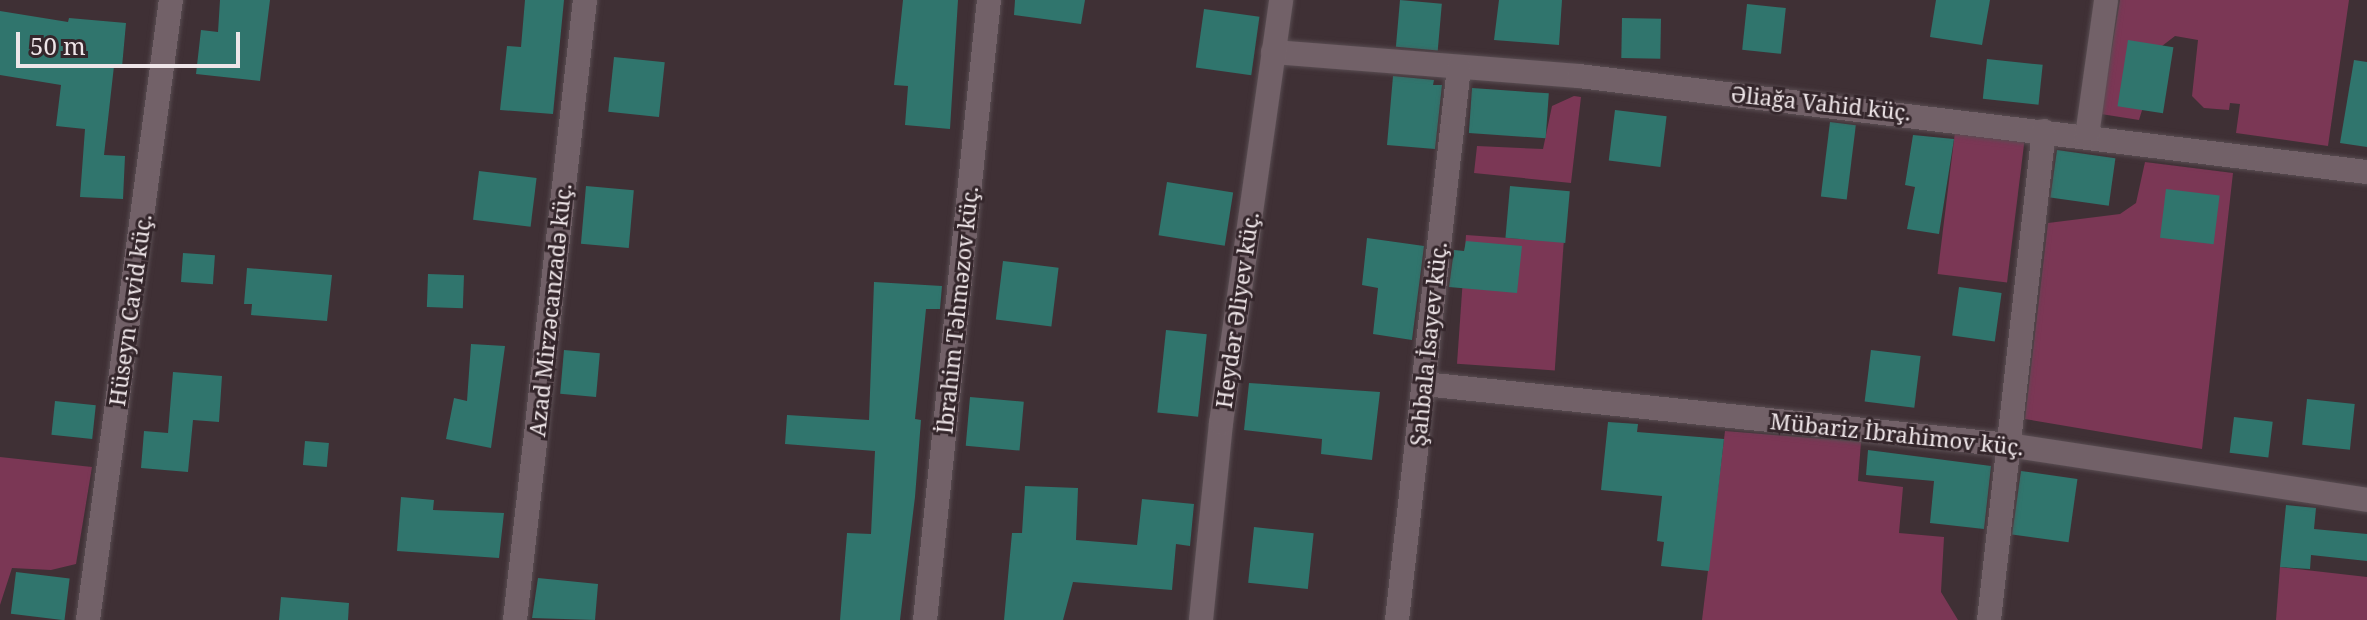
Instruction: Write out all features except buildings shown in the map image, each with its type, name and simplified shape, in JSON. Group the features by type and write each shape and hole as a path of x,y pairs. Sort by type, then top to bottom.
{"street":[{"name":"Hüseyn Cavid küç.","path":"88,620 171,0"},
{"name":"Azad Mirzəcanzadə küç.","path":"515,620 585,0"},
{"name":"İbrahim Təhməzov küç.","path":"925,620 989,0"},
{"name":"Heydər Əliyev küç.","path":"1201,620 1221,423 1281,0"},
{"path":"2087,136 2106,0"},
{"name":"Əliağa Vahid küç.","path":"1273,52 1594,78 2367,172"},
{"name":"Şahbala İsayev küç.","path":"1397,620 1459,67"},
{"path":"1989,620 2044,131"},
{"name":"Mübariz İbrahimov küç.","path":"1424,384 2008,445 2367,500"}],"shaded area":[{"path":"2120,0 2349,0 2328,146 2236,133 2240,104 2230,103 2229,110 2204,108 2192,96 2198,40 2175,36 2162,46 2139,120 2101,114"},
{"path":"1574,96 1581,97 1571,183 1474,173 1477,146 1543,149 1552,106"},
{"path":"1955,132 2024,141 2007,282 1938,274"},
{"path":"2145,162 2233,173 2202,449 2025,419 2048,223 2120,214 2136,203"},
{"path":"1466,235 1564,242 1555,371 1457,364"},
{"path":"1725,431 1861,442 1858,481 1903,487 1899,533 1944,537 1941,592 1958,620 1702,620"},
{"path":"0,457 92,467 76,564 51,570 12,568 0,605"},
{"path":"2280,567 2367,577 2367,620 2276,620"}]}
